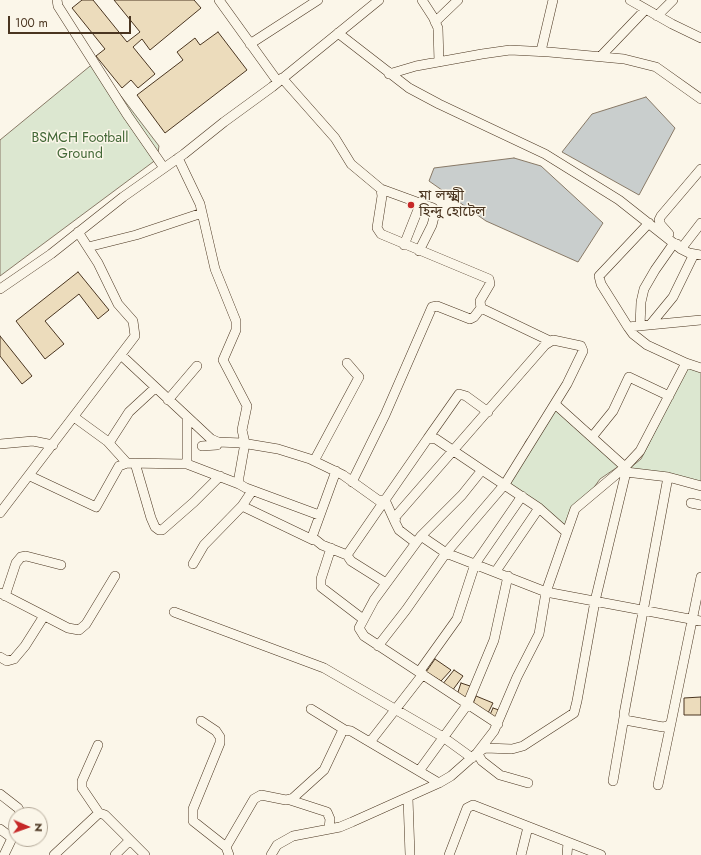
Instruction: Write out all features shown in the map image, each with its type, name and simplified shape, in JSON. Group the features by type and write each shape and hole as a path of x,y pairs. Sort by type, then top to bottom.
{"street":[{"path":"57,0 58,6 128,116 164,168"},
{"path":"219,0 250,44 280,80 335,138 350,164 381,189 421,202 434,208 435,213 432,225 419,251"},
{"path":"250,44 318,0"},
{"path":"0,289 51,254 123,197 178,158 280,80 379,0"},
{"path":"422,0 436,22 439,39 439,62"},
{"path":"436,22 458,0"},
{"path":"541,51 553,0"},
{"path":"630,0 645,10 700,37"},
{"path":"657,16 673,0"},
{"path":"601,56 645,10"},
{"path":"338,33 389,74 439,104 545,154 620,200 677,246 698,254 673,296 650,325"},
{"path":"389,74 439,62 510,50 541,51 624,59 656,67 701,99"},
{"path":"178,158 195,191 216,269 236,320 236,330 224,360 232,380 246,402 247,411 242,430 245,443 239,484"},
{"path":"677,246 661,225 659,220 701,169"},
{"path":"352,482 388,410 432,307 437,306 470,319 474,317 481,308 480,301 490,284 489,279 381,234 377,228 382,196 381,189"},
{"path":"404,244 421,202"},
{"path":"88,247 136,235 202,213"},
{"path":"649,223 599,276 601,284 628,327 647,345 686,363 701,368"},
{"path":"640,326 641,302 644,289 655,270 701,223"},
{"path":"0,513 30,476 136,336 135,326 118,304 98,263 78,232"},
{"path":"378,646 406,610 446,553 505,484 568,384 583,348 576,344 550,341 481,308"},
{"path":"628,327 701,320"},
{"path":"396,522 396,516 550,341"},
{"path":"121,355 211,439 218,442 245,443 278,449 314,460 336,471 374,499 381,501 385,500"},
{"path":"314,460 359,377 347,363"},
{"path":"474,755 498,724 517,677 539,634 546,592 566,532 578,506 626,470 644,446 686,363"},
{"path":"168,400 198,366"},
{"path":"592,437 613,411 629,378 669,396"},
{"path":"109,443 129,412 155,388"},
{"path":"347,554 459,394 466,396 488,412"},
{"path":"555,404 626,470 701,486"},
{"path":"74,417 109,443 131,463 151,518 155,527 159,530 162,530 194,502 220,476"},
{"path":"187,417 187,464"},
{"path":"428,438 436,439 453,452 505,484 539,508 566,532"},
{"path":"0,444 33,441 53,445"},
{"path":"202,446 217,445 218,442"},
{"path":"30,476 96,506 119,466 131,463 187,464 220,476 252,491 319,515"},
{"path":"482,470 462,495 419,539 386,584 360,624 361,633 378,646 498,724"},
{"path":"271,855 277,845 293,836 329,829 352,822 439,783 485,748 512,749 523,746 574,712 595,601 626,470"},
{"path":"313,540 312,533 336,471"},
{"path":"613,782 668,478"},
{"path":"193,564 204,545 242,506 252,491"},
{"path":"370,742 421,673 457,619 476,564 522,496"},
{"path":"385,500 399,530 446,553 496,571 546,592 697,620"},
{"path":"691,503 701,506"},
{"path":"242,506 313,540 347,554 351,561 386,584"},
{"path":"496,571 539,508"},
{"path":"331,548 321,579 321,587 363,619"},
{"path":"61,565 26,556 21,557 16,563 2,595 68,628 79,630 86,624 115,576"},
{"path":"419,771 467,705 494,640 508,576"},
{"path":"658,785 671,723 697,620 701,577"},
{"path":"174,612 324,668 474,755 500,775 528,783"},
{"path":"0,657 7,661 14,658 25,646 44,616"},
{"path":"311,709 439,783"},
{"path":"624,717 629,722 663,727 668,726 671,723"},
{"path":"201,721 216,731 220,737 220,743 193,809 193,821 227,851 254,796 290,800 328,812 330,819 329,829"},
{"path":"290,800 324,770 342,732 345,730"},
{"path":"98,745 82,781 82,788 99,813 105,815 144,855"},
{"path":"0,794 17,807"},
{"path":"408,798 410,855"},
{"path":"449,855 470,806 476,805 601,855"},
{"path":"54,855 99,813"},
{"path":"521,855 528,827"},
{"path":"115,855 128,842 128,838"},
{"path":"567,855 568,842"}],"green space":[{"name":"BSMCH Football Ground","path":"95,62 159,146 157,159 0,276 0,140"},
{"path":"688,366 701,370 701,482 630,468 641,459"},
{"path":"552,407 619,466 600,479 566,526 505,484 526,441"}],"shaded area":[{"path":"646,97 675,128 639,195 562,152 592,114"},
{"path":"514,158 541,166 603,223 578,262 486,221 429,181 434,168"}],"building":[{"path":"82,0 93,0 127,42 140,32 114,0 194,0 201,8 150,50 142,39 133,47 155,74 138,88 131,80 122,88 96,56 105,49 72,8"},
{"path":"218,32 247,70 165,133 137,95 183,60 177,52 195,38 200,45"},
{"path":"78,272 109,310 98,319 79,294 45,321 64,344 45,359 16,321"},
{"path":"0,336 32,376 22,384 0,356"},
{"path":"435,659 451,670 441,681 426,672"},
{"path":"454,670 463,676 452,691 442,685"},
{"path":"461,683 473,687 468,698 457,695"},
{"path":"476,696 493,703 487,715 472,706"},
{"path":"701,697 701,715 684,715 684,698"},
{"path":"493,708 502,711 497,722 489,717"}],"place":[{"name":"মা লক্ষ্মী হিন্দু হোটেল","path":"411,205"}]}
